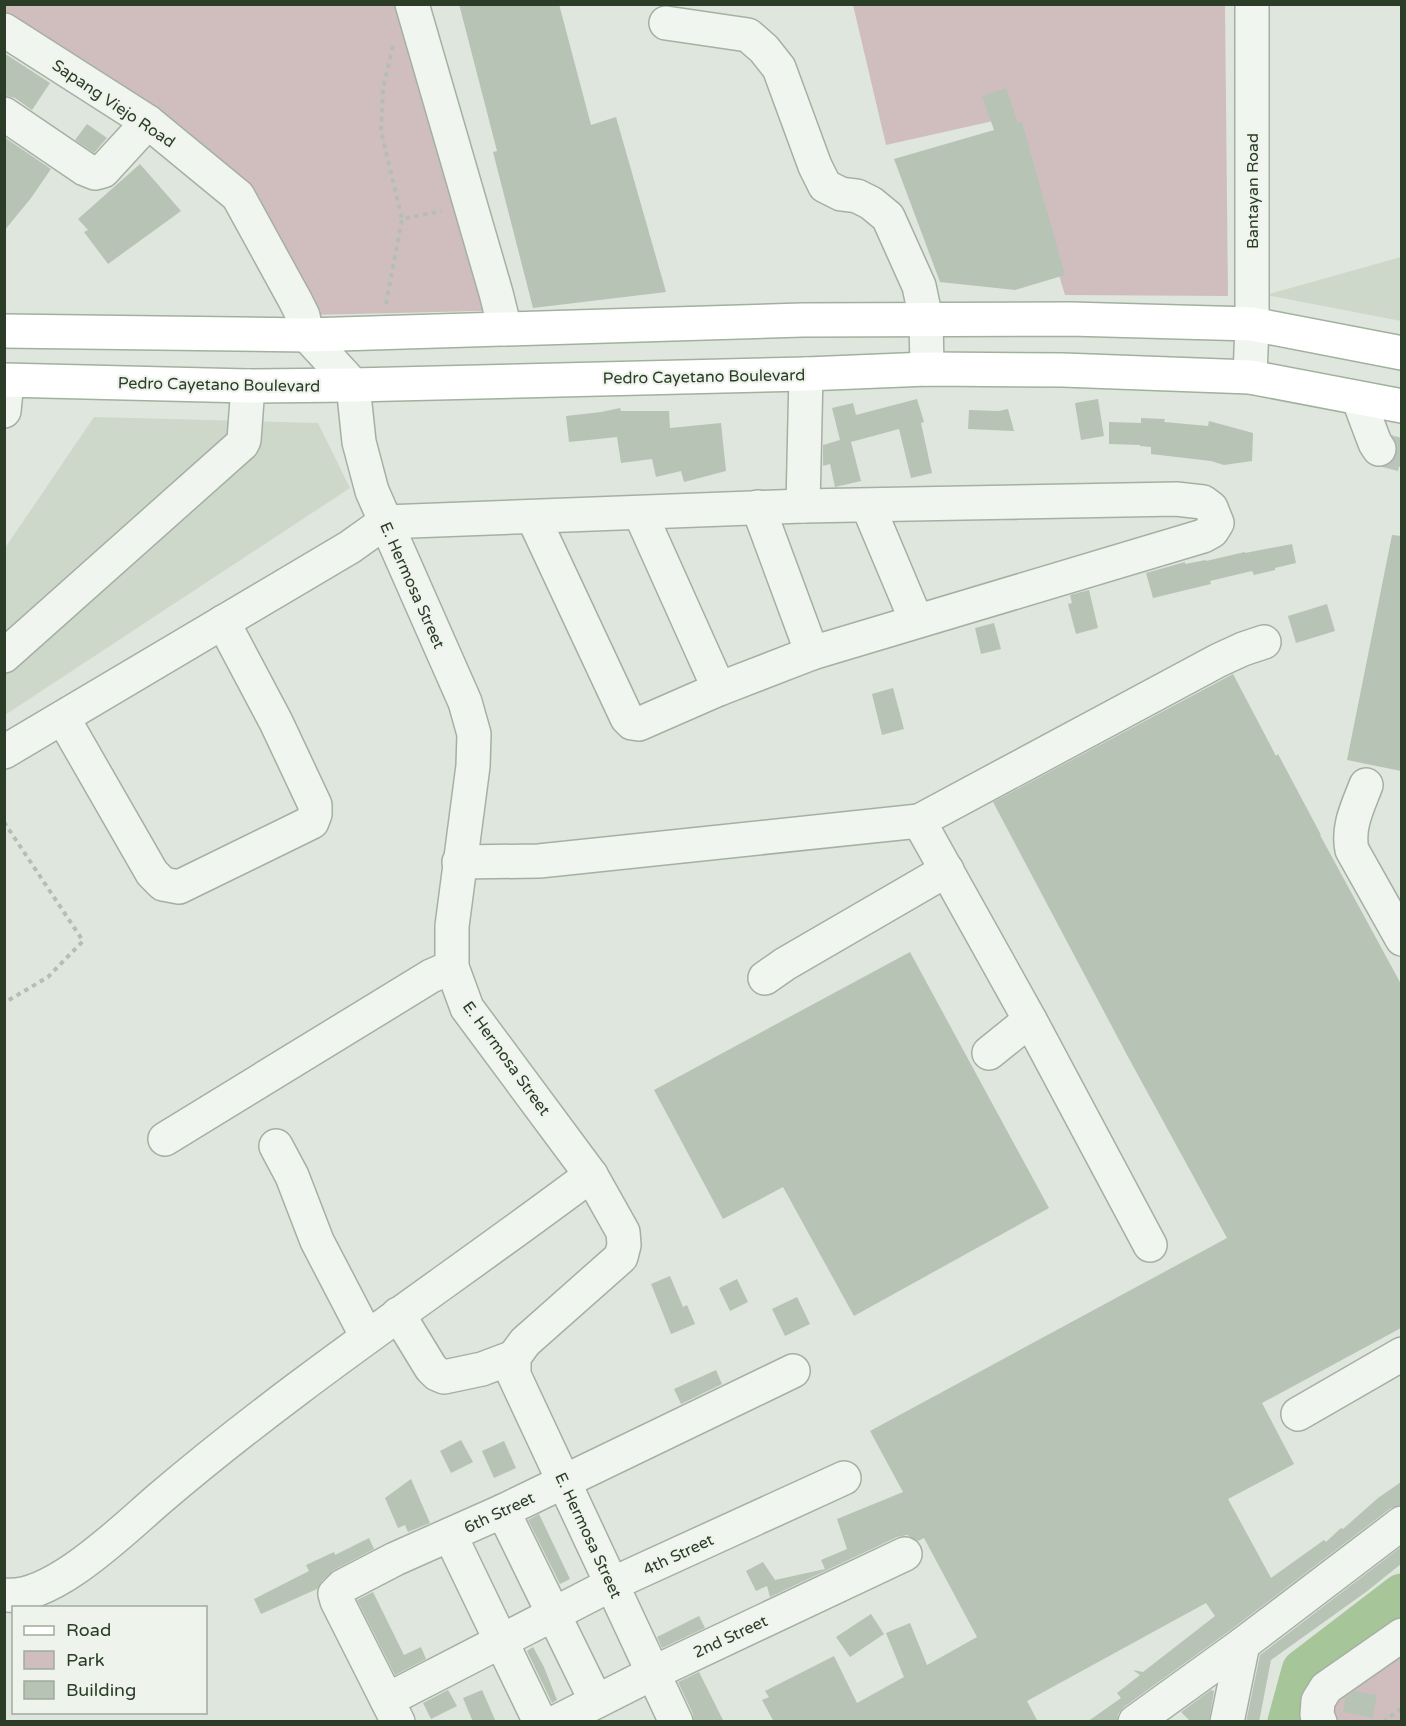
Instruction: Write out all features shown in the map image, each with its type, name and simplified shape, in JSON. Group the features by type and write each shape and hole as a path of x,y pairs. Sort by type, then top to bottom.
{"main road":[{"path":"4,331 307,335 802,320 1070,319 1252,324 1401,353"},
{"name":"Pedro Cayetano Boulevard","path":"5,391 352,385 927,369 1063,369 1250,377 1401,406"}],"street":[{"path":"412,4 505,329"},
{"name":"Bantayan Road","path":"1250,377 1252,4"},
{"path":"666,23 748,35 764,49 779,68 815,166 825,186 840,194 857,196 872,202 888,217 919,286 926,319 927,369"},
{"name":"Sapang Viejo Road","path":"4,30 148,122 238,196 303,316 307,335"},
{"path":"4,114 85,170 95,173 103,171 148,122"},
{"path":"307,335 352,385"},
{"path":"803,506 806,374"},
{"name":"E. Hermosa Street","path":"352,385 359,442 372,491 465,702 474,734 452,926 452,967 467,1008 591,1175 623,1232 624,1245 621,1257 525,1342 514,1357 514,1375 676,1722"},
{"path":"4,656 242,444 248,386"},
{"path":"1358,398 1379,449"},
{"path":"4,752 350,547 385,522 758,507 1176,499 1203,502 1211,508 1216,524 1212,531 1203,536 916,620 812,653 719,689 639,724 632,723 627,718 532,517"},
{"path":"868,506 916,620"},
{"path":"758,507 812,653"},
{"path":"640,513 719,689"},
{"path":"63,718 152,873 163,884 179,887 312,822 315,805 276,722 223,622"},
{"path":"459,862 539,861 920,821 1219,660 1264,642"},
{"path":"1365,785 1350,829 1352,850 1401,939"},
{"path":"920,821 1030,1020 1150,1245"},
{"path":"765,978 785,964 947,870"},
{"path":"165,1139 431,976 452,967"},
{"path":"988,1053 1030,1020"},
{"path":"276,1146 292,1176 317,1241 367,1337"},
{"path":"4,1595 14,1596 48,1586 87,1560 201,1463 398,1314 591,1175"},
{"path":"398,1314 431,1368 444,1377 482,1369 514,1357"},
{"path":"1298,1414 1401,1354"},
{"name":"6th Street","path":"393,1711 337,1601 335,1594 343,1586 395,1559 503,1511 793,1371"},
{"name":"4th Street","path":"393,1711 501,1642 612,1584 844,1478"},
{"path":"503,1511 596,1701"},
{"path":"1135,1722 1243,1644 1401,1523"},
{"path":"450,1535 540,1722"},
{"name":"2nd Street","path":"556,1722 653,1672 905,1554"},
{"path":"1320,1722 1317,1715 1318,1701 1326,1688 1401,1635"},
{"path":"1227,1722 1243,1644"}],"path":[{"path":"384,314 402,219 381,131 383,88 393,44"},
{"path":"402,219 471,206"},
{"path":"4,822 83,941 48,977 4,1003"},
{"path":"1383,1722 1401,1708"}],"shaded area":[{"path":"1401,257 1401,321 1266,295"},
{"path":"94,417 318,423 350,488 5,715 5,548"}],"green space":[{"path":"4,5 430,5 518,310 312,315 239,182 5,20"},
{"path":"853,5 1225,5 1228,296 1065,295 1011,117 886,145"},
{"path":"1401,1617 1401,1721 1307,1722 1325,1672"}],"building":[{"path":"459,4 559,4 591,125 616,117 666,292 533,308 493,152 497,151"},
{"path":"4,53 50,83 32,110 15,98 4,95"},
{"path":"1006,88 1018,123 1022,122 1065,275 1015,290 940,282 894,159 994,130 982,96"},
{"path":"87,124 107,138 94,153 75,140"},
{"path":"4,137 51,169 4,231"},
{"path":"140,164 181,211 108,264 84,232 88,230 78,219"},
{"path":"917,399 924,422 921,423 932,473 911,478 899,429 851,442 861,481 835,487 830,464 823,466 823,445 840,440 832,408 853,403 856,415"},
{"path":"1098,399 1104,436 1081,440 1075,403"},
{"path":"620,408 621,411 669,411 670,428 721,423 726,471 684,482 681,471 656,477 652,459 621,463 617,437 569,442 566,416"},
{"path":"1008,409 1014,431 968,429 969,410"},
{"path":"1141,418 1165,419 1164,422 1208,426 1209,421 1253,433 1252,461 1224,465 1211,461 1151,454 1151,447 1109,444 1109,422 1141,423"},
{"path":"1395,441 1401,442 1401,467 1389,464 1396,457 1398,448"},
{"path":"1392,535 1401,536 1401,771 1347,760"},
{"path":"1292,544 1296,563 1254,575 1252,571 1210,581 1211,584 1153,598 1146,573 1185,562 1185,564 1206,561"},
{"path":"1089,590 1098,628 1076,634 1068,604 1072,603 1070,595"},
{"path":"1327,604 1335,631 1296,643 1288,616"},
{"path":"994,623 1001,649 981,654 975,628"},
{"path":"1233,674 1401,984 1401,1328 1262,1403 1294,1464 1228,1499 1271,1578 1324,1540 1326,1542 1378,1498 1401,1482 1401,1505 1391,1508 1232,1629 1124,1707 1118,1714 1117,1722 1087,1722 1121,1698 1117,1693 1140,1675 1133,1670 1143,1672 1215,1616 1206,1603 1027,1701 1038,1722 774,1722 762,1700 769,1697 765,1691 834,1656 857,1703 904,1677 886,1633 910,1623 927,1665 977,1637 924,1538 918,1541 907,1535 897,1537 770,1597 767,1586 756,1591 746,1571 763,1562 775,1580 825,1569 821,1560 847,1549 837,1519 903,1492 870,1431 1227,1238 993,802"},
{"path":"893,688 904,729 882,735 872,694"},
{"path":"910,952 1049,1208 854,1316 783,1187 723,1219 654,1090"},
{"path":"670,1276 683,1307 687,1305 695,1324 671,1334 651,1284"},
{"path":"737,1279 748,1302 730,1311 719,1288"},
{"path":"797,1297 810,1324 785,1336 772,1309"},
{"path":"716,1370 722,1384 681,1404 674,1389"},
{"path":"461,1440 473,1462 451,1473 440,1451"},
{"path":"504,1441 516,1468 494,1478 482,1451"},
{"path":"411,1479 430,1523 408,1532 405,1525 398,1528 385,1498"},
{"path":"539,1514 570,1579 560,1584 528,1520"},
{"path":"369,1538 374,1549 334,1570 317,1589 261,1614 254,1599 309,1571 306,1565 334,1552 335,1555"},
{"path":"1401,1547 1401,1564 1271,1660 1259,1722 1246,1722 1260,1655"},
{"path":"373,1592 404,1655 421,1647 426,1659 395,1675 357,1600"},
{"path":"871,1614 884,1634 850,1657 836,1637"},
{"path":"699,1616 705,1628 662,1648 657,1637"},
{"path":"533,1647 557,1700 552,1703 527,1651"},
{"path":"699,1672 724,1722 694,1722 693,1714 678,1682"},
{"path":"448,1690 457,1706 431,1719 423,1703"},
{"path":"482,1690 496,1722 473,1722 463,1698"},
{"path":"1211,1690 1214,1691 1209,1722 1191,1722 1181,1712"},
{"path":"1355,1691 1377,1695 1373,1718 1343,1712 1345,1698"}],"waterway":[{"path":"1290,1722 1304,1671 1402,1596"}],"tunnel":[{"path":"1379,449 1402,455"}]}
